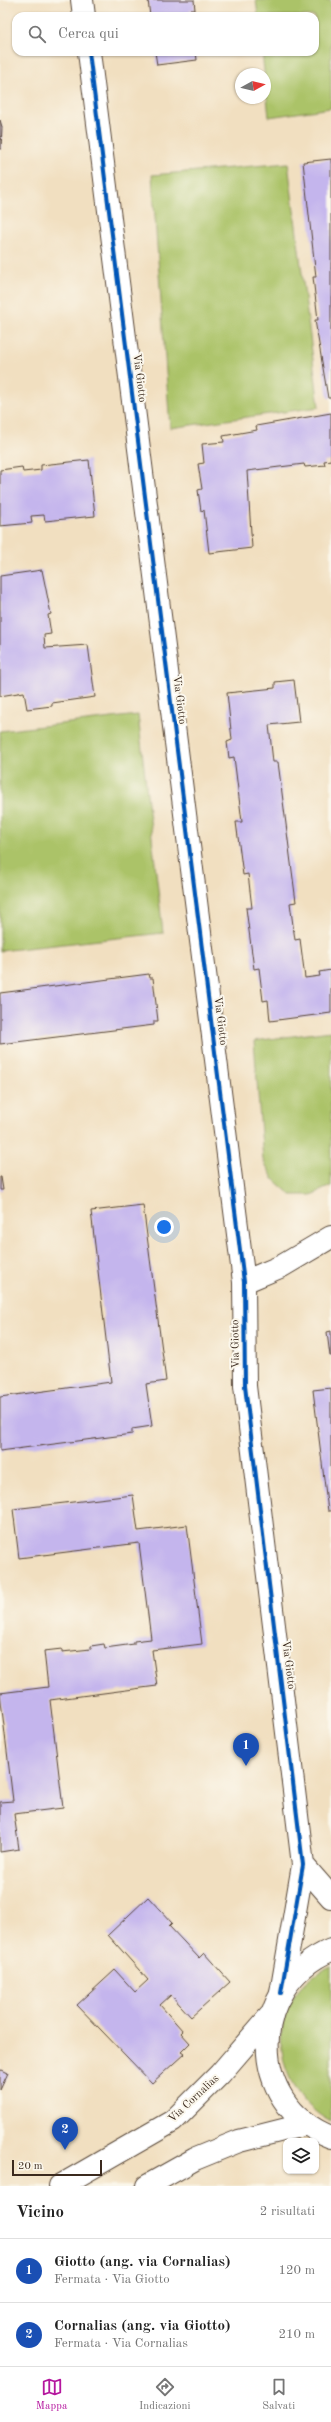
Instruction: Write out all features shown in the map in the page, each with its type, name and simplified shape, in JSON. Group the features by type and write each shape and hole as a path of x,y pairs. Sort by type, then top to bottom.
{"street":[{"path":"82,0 84,12"},
{"name":"Via Giotto","path":"90,56 244,1282 245,1386 303,1865 281,1992"},
{"path":"244,1282 282,1266 331,1237"},
{"path":"303,1865 331,1897"},
{"path":"331,1950 310,1961 298,1970 281,1992 270,2016 267,2036 267,2056 272,2076 280,2094 292,2110 307,2124 331,2137"},
{"name":"Via Cornalias","path":"60,2186 173,2121 220,2074 270,2016"},
{"path":"147,2186 195,2159 225,2147 307,2124"}],"green space":[{"path":"256,0 331,0 331,108 269,117 268,104 271,104 271,68 264,68 262,56 319,56 319,12 258,12"},
{"path":"288,163 319,407 170,428 152,175"},
{"path":"138,715 163,933 0,951 0,731"},
{"path":"331,1031 331,1186 311,1195 291,1195 274,1180 263,1160 254,1041"},
{"path":"331,1966 331,2122 310,2107 295,2088 285,2066 282,2043 284,2020 293,1998 308,1980"}],"building":[{"path":"148,0 194,0 195,10 190,10 190,12 150,12"},
{"path":"156,56 196,56 197,60 157,65"},
{"path":"0,120 2,127 1,149 0,149"},
{"path":"331,159 331,398 328,398 315,320 318,320 313,277 316,277 303,162"},
{"path":"331,413 331,460 324,461 325,465 305,467 304,464 247,471 252,548 209,553 204,510 201,511 198,490 202,489 198,464 204,463 202,444 224,442 223,436 257,430 256,426"},
{"path":"89,460 95,516 45,521 44,515 31,516 32,523 0,526 0,470 22,467 23,472 41,470 41,465"},
{"path":"42,570 51,614 48,615 51,634 44,635 45,648 88,645 95,697 52,703 52,706 27,709 24,692 0,696 0,576"},
{"path":"294,680 299,722 269,725 273,762 278,762 296,902 290,903 295,940 300,939 305,978 320,976 319,972 331,970 331,1013 270,1021 268,1000 263,1001 259,968 254,969 246,908 252,908 248,874 243,875 236,822 242,822 234,757 229,758 227,742 232,740 227,693 275,688 275,682"},
{"path":"149,974 150,978 153,978 158,1021 154,1021 154,1025 0,1044 0,993"},
{"path":"1,1177 3,1190 0,1190"},
{"path":"143,1205 166,1381 146,1384 152,1426 132,1429 132,1434 0,1451 0,1397 111,1382 91,1211"},
{"path":"331,1331 331,1356 330,1356 327,1332"},
{"path":"331,1388 331,1511 328,1511 313,1390"},
{"path":"133,1495 138,1531 187,1525 202,1644 152,1650 157,1686 50,1700 63,1808 14,1814 19,1849 0,1852 0,1802 13,1801 0,1693 48,1687 44,1651 62,1649 62,1652 91,1649 91,1646 104,1644 105,1648 134,1644 134,1641 151,1639 139,1543 19,1558 13,1509"},
{"path":"148,1897 172,1923 169,1926 199,1958 204,1953 230,1982 191,2017 171,1995 160,2005 183,2031 181,2033 190,2043 181,2052 184,2054 152,2083 77,2005 115,1970 135,1992 148,1980 108,1935"},
{"path":"0,2069 8,2073 0,2090"}],"cycle path":[{"path":"90,56 244,1282 245,1386 303,1865 281,1993"}],"place":[{"name":"Giotto (ang. via Cornalias)","path":"246,1766"},
{"name":"Cornalias (ang. via Giotto)","path":"65,2150"}]}
